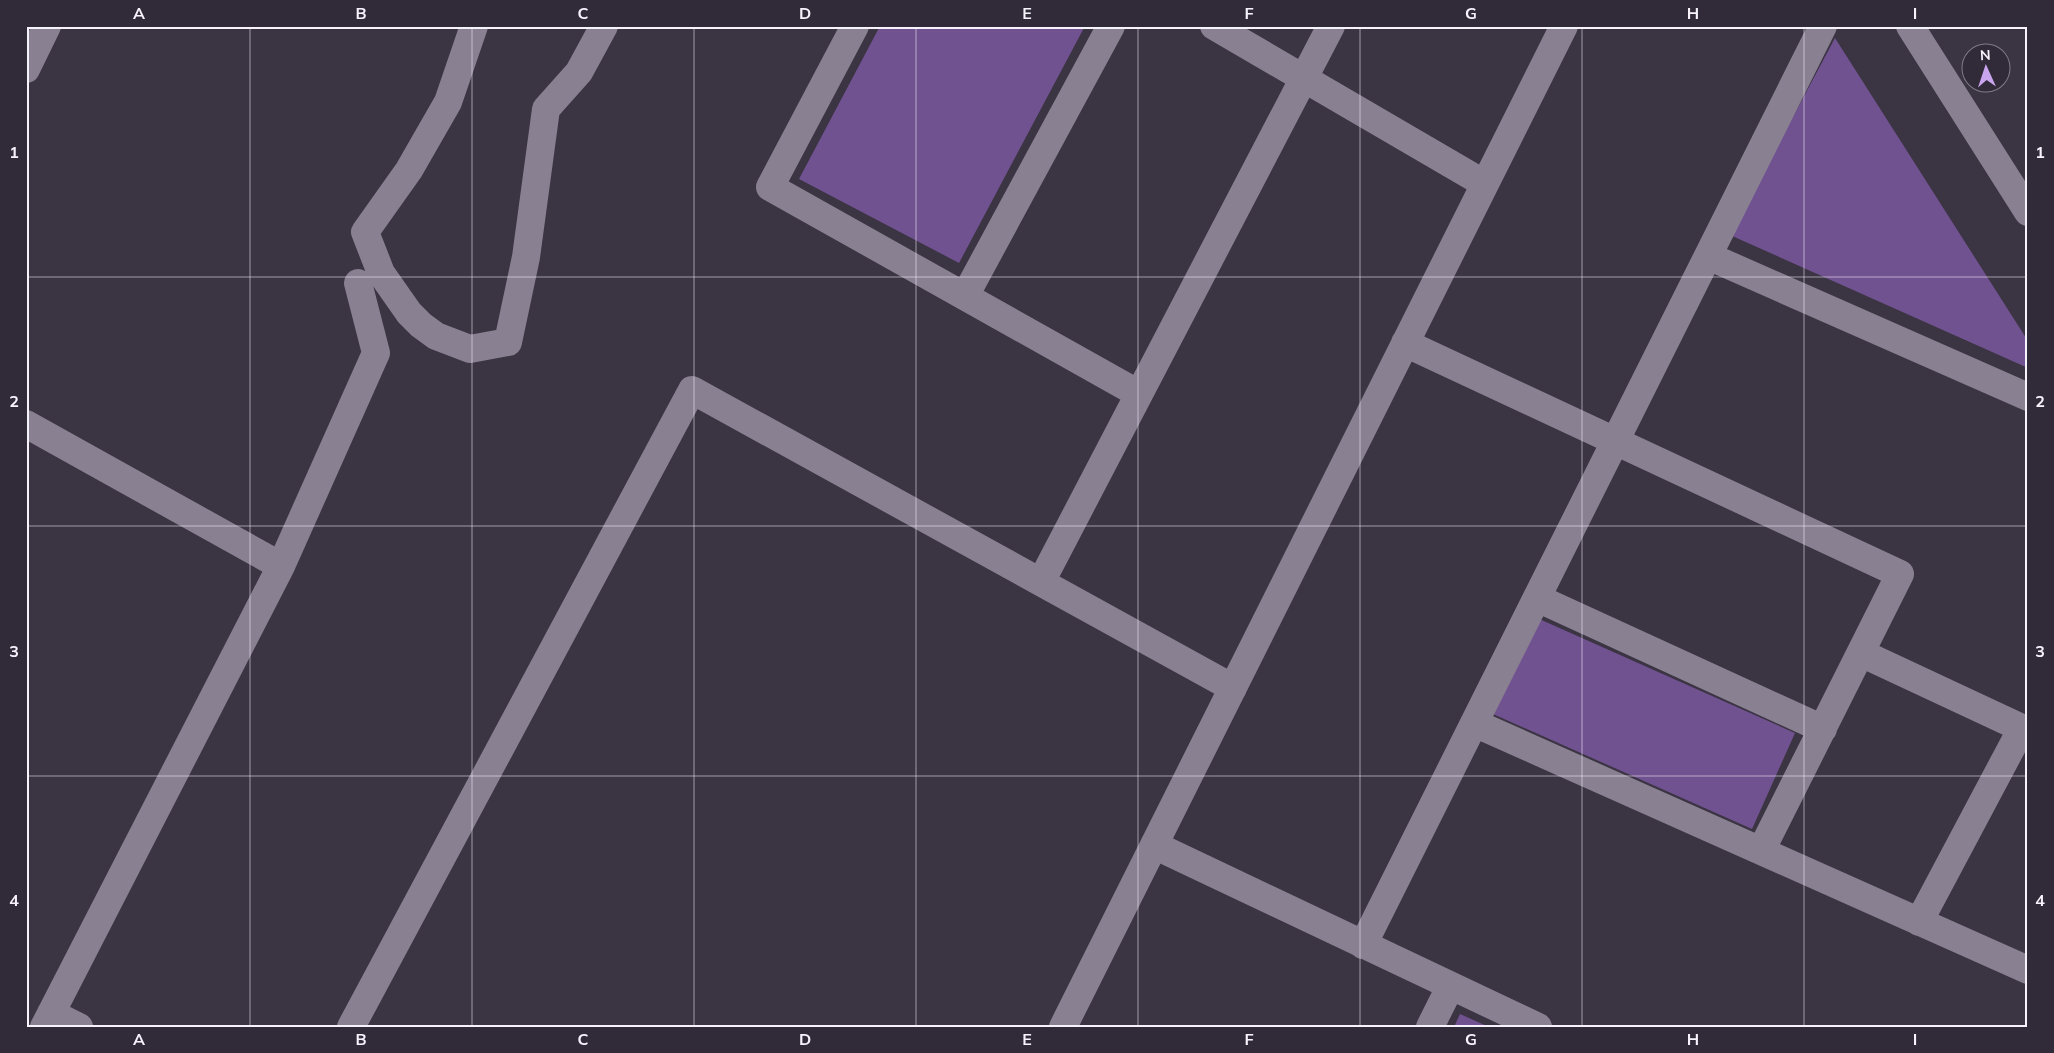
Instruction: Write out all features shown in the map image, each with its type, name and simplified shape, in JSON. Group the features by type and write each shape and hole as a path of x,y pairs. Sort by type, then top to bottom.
{"street":[{"path":"26,70 47,26"},
{"path":"474,26 448,102 409,170 365,232 381,273 404,306 422,325 436,336 470,349 508,342 526,257 546,109 579,72 604,26"},
{"path":"855,26 770,188 1139,394"},
{"path":"964,296 1111,26"},
{"path":"1214,26 1485,184"},
{"path":"1041,582 1331,26"},
{"path":"1063,1027 1564,26"},
{"path":"1363,944 1823,26"},
{"path":"1910,26 2028,212"},
{"path":"1708,256 2028,398"},
{"path":"79,1027 48,1020 281,566 376,353 358,283"},
{"path":"368,323 404,306"},
{"path":"1405,343 1900,574 1761,851"},
{"path":"351,1027 692,390 1233,688"},
{"path":"26,424 281,566"},
{"path":"1537,598 1823,729"},
{"path":"1861,653 2025,730 1919,922"},
{"path":"1474,723 2028,970"},
{"path":"1154,845 1538,1027"},
{"path":"1430,1027 1450,986"}],"shaded area":[{"path":"880,26 1085,26 959,263 799,179"},
{"path":"1835,38 2028,341 2028,368 1730,235"},
{"path":"1537,618 1795,733 1752,829 1493,714"},
{"path":"1460,1014 1489,1027 1454,1027"}]}
